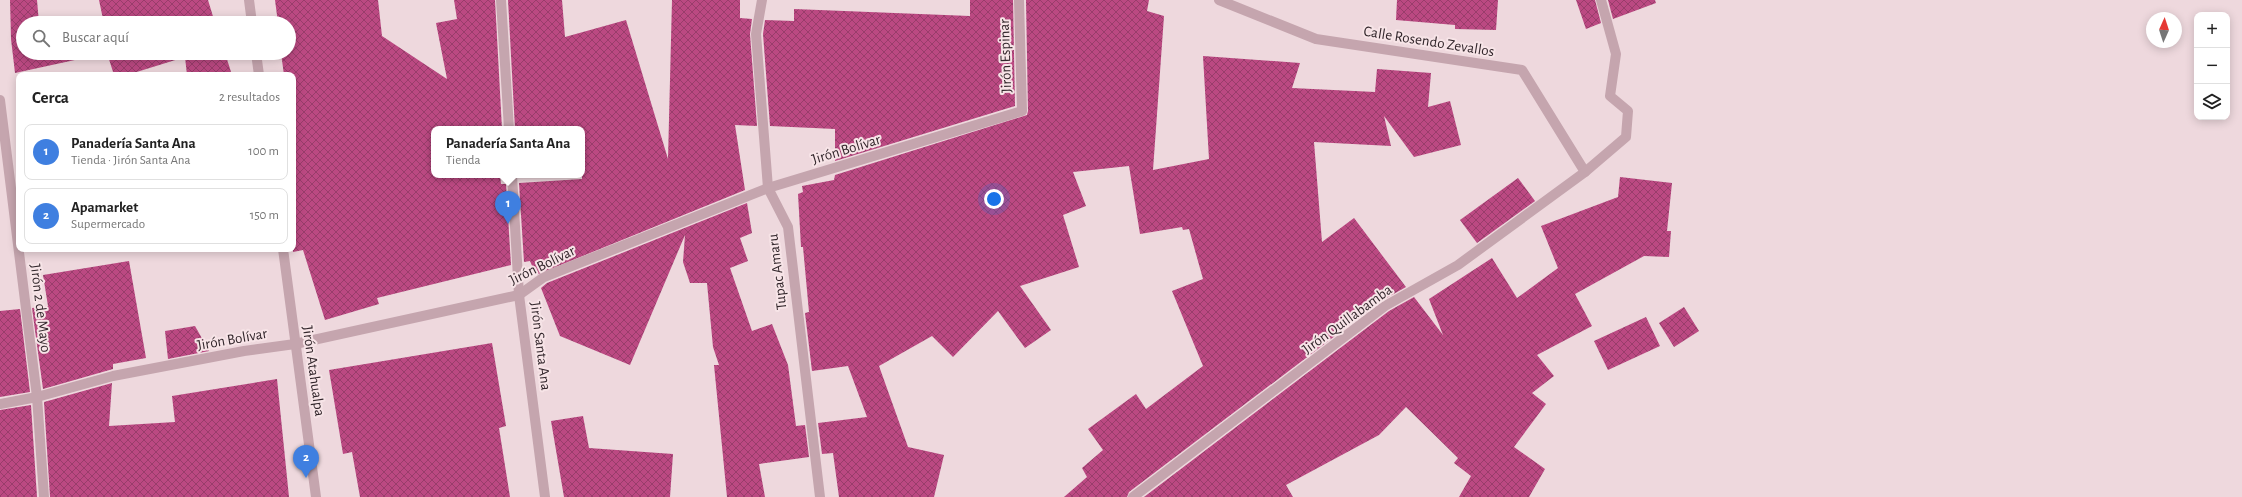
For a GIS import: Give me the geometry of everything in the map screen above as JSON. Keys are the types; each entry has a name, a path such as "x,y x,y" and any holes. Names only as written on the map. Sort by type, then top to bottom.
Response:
{"street":[{"path":"249,0 251,16"},
{"path":"501,0 509,126"},
{"name":"Tupac Amaru","path":"762,0 756,34 768,188 788,227 820,497"},
{"name":"Jirón Espinar","path":"1019,0 1022,111"},
{"name":"Calle Rosendo Zevallos","path":"1219,0 1316,39 1522,70 1585,172"},
{"name":"Jirón Quillabamba","path":"1133,497 1385,306 1458,265 1585,172 1626,137 1628,111 1610,96 1616,54 1601,0"},
{"path":"257,60 259,72"},
{"name":"Jirón 2 de Mayo","path":"0,100 16,228"},
{"name":"Jirón Bolívar","path":"0,404 37,397 113,376 244,351 295,344 519,295 544,277 768,188 1022,111"},
{"name":"Jirón Santa Ana","path":"512,178 519,295 545,497"},
{"name":"Jirón 2 de Mayo","path":"19,252 37,397 44,497"},
{"name":"Jirón Atahualpa","path":"282,252 316,497"}],"building":[{"path":"10,0 37,0 38,16 16,16 16,60 75,60 15,73 11,39"},
{"path":"99,0 208,0 213,16 102,16"},
{"path":"275,0 378,0 382,36 447,79 436,23 457,19 454,0 495,0 502,126 431,126 431,178 500,178 501,184 506,184 511,265 377,298 379,304 325,320 303,250 296,251 296,72 284,72 282,60 296,60 296,16 277,16"},
{"path":"508,0 562,0 565,37 626,20 668,159 672,0 740,0 740,18 752,19 750,34 757,126 735,125 745,190 536,275 530,261 524,262 519,183 585,178 585,126 515,126"},
{"path":"970,0 1013,0 1015,106 835,161 835,129 770,126 763,34 765,20 794,21 794,9 970,16"},
{"path":"1026,0 1149,0 1147,11 1164,16 1153,170 1209,159 1203,56 1300,63 1292,88 1375,92 1377,69 1431,73 1428,107 1450,101 1461,145 1414,157 1384,116 1391,146 1314,142 1322,242 1354,218 1406,287 1381,301 1129,492 1127,497 1064,497 1087,477 1082,468 1103,450 1088,429 1136,394 1146,409 1203,366 1172,291 1203,279 1189,229 1183,230 1182,227 1140,234 1129,166 1073,172 1086,206 1063,215 1079,267 1020,286 1051,330 1025,348 998,311 953,357 932,336 879,366 908,447 944,455 934,497 839,497 833,453 822,454 818,423 867,417 848,366 812,371 805,313 809,312 803,247 801,247 798,194 803,192 802,186 834,180 835,175 1027,115"},
{"path":"1397,0 1498,0 1496,30 1455,29 1455,25 1396,20"},
{"path":"1576,0 1595,0 1601,23 1586,29"},
{"path":"1608,0 1655,0 1656,3 1613,19"},
{"path":"109,60 175,60 137,72 113,72"},
{"path":"185,60 227,60 231,72 187,72"},
{"path":"1620,177 1672,183 1667,231 1671,231 1669,257 1644,256 1575,294 1592,326 1537,355 1554,376 1532,393 1546,404 1514,447 1545,469 1529,497 1459,497 1471,476 1454,463 1458,458 1406,407 1379,435 1286,485 1293,497 1144,497 1389,311 1414,297 1443,335 1429,299 1492,258 1517,298 1558,268 1541,226 1618,197"},
{"path":"1518,178 1535,201 1477,243 1460,220"},
{"path":"747,203 752,233 740,238 748,261 730,268 752,331 772,324 788,365 796,426 805,425 809,457 759,464 765,497 727,497 714,365 719,365 713,347 707,283 690,283 683,262 685,235 630,365 560,336 541,288 547,283"},
{"path":"129,261 146,358 113,364 113,369 43,389 32,308 48,306 43,275"},
{"path":"1684,307 1699,331 1674,347 1659,323"},
{"path":"20,309 30,392 0,397 0,311"},
{"path":"1646,317 1660,346 1608,370 1594,341"},
{"path":"195,326 209,351 168,359 165,331"},
{"path":"492,343 506,426 499,428 510,497 360,497 352,452 343,454 329,370"},
{"path":"277,379 289,497 50,497 44,402 112,383 109,426 175,422 172,396"},
{"path":"31,405 37,497 0,497 0,410"},
{"path":"583,416 589,448 673,454 670,497 564,497 551,421"}],"place":[{"name":"Panadería Santa Ana","path":"508,224"},
{"name":"Apamarket","path":"306,478"}]}
